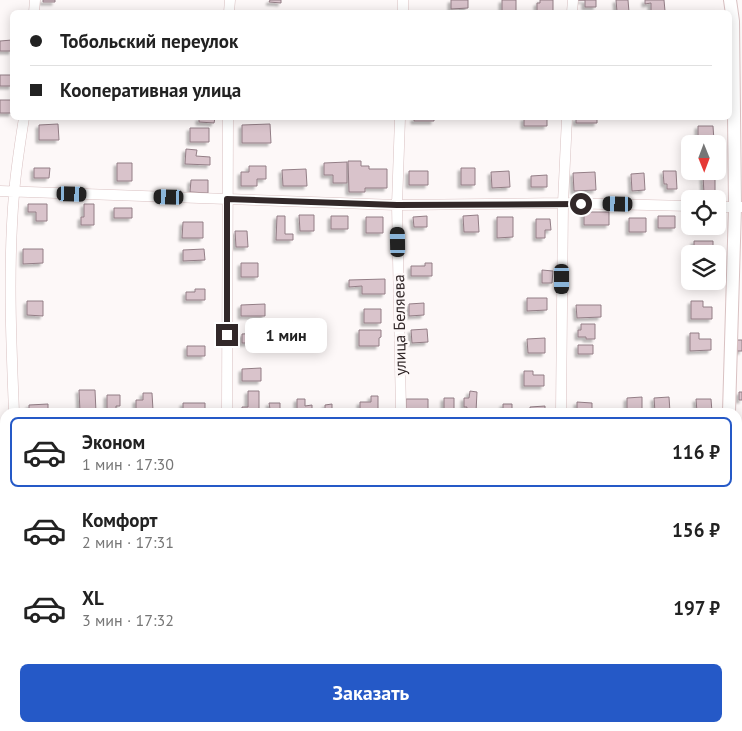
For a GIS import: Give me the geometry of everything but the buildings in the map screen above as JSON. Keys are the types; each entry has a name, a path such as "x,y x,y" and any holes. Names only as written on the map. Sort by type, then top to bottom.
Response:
{"street":[{"path":"729,408 738,207 732,14"},
{"path":"14,408 10,317 12,225 14,192 24,120"},
{"path":"227,408 228,120"},
{"name":"улица Беляева","path":"400,120 397,205 401,408"},
{"path":"561,408 563,203 567,120"},
{"path":"0,191 397,205 563,203 681,206"}],"route":[{"path":"227,335 227,199 397,205 581,204"}]}
